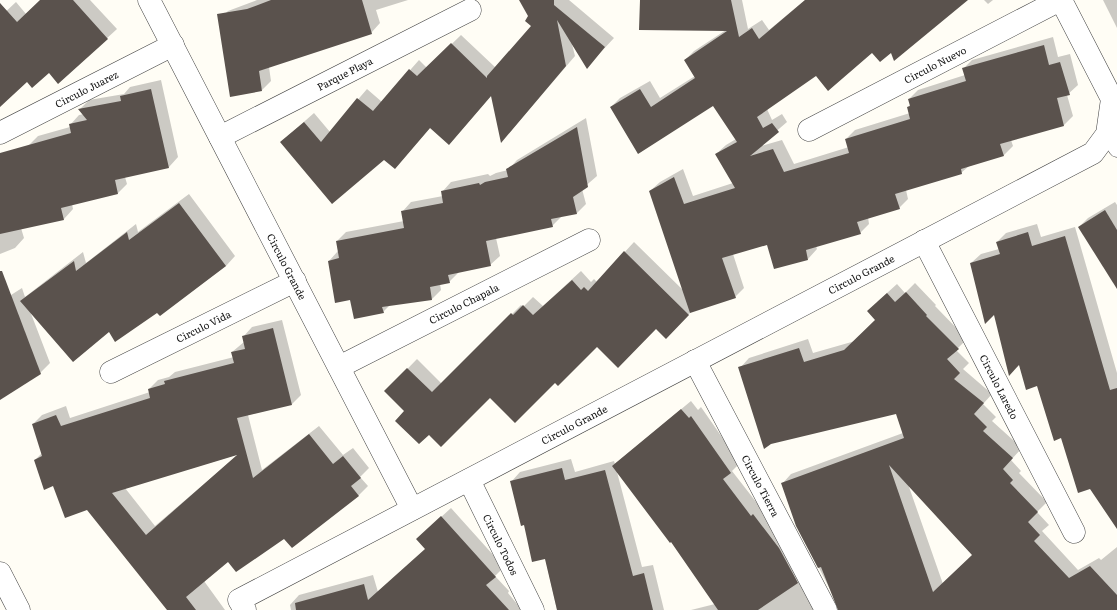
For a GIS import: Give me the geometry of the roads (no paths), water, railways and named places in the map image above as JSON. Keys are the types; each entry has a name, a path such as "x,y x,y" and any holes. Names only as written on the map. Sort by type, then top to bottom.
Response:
{"street":[{"name":"Circulo Grande","path":"150,0 412,509 1093,153 1112,141 1112,99 1061,0"},
{"name":"Circulo Nuevo","path":"810,130 1061,0"},
{"name":"Parque Playa","path":"220,137 470,10"},
{"name":"Circulo Juarez","path":"0,133 173,45"},
{"name":"Circulo Chapala","path":"339,368 589,240"},
{"name":"Circulo Laredo","path":"924,241 1074,532"},
{"name":"Circulo Vida","path":"111,372 295,281"},
{"name":"Circulo Tierra","path":"695,361 826,610"},
{"name":"Circulo Todos","path":"469,480 533,610"},
{"path":"242,605 412,509"},
{"path":"2,580 19,610"}]}
